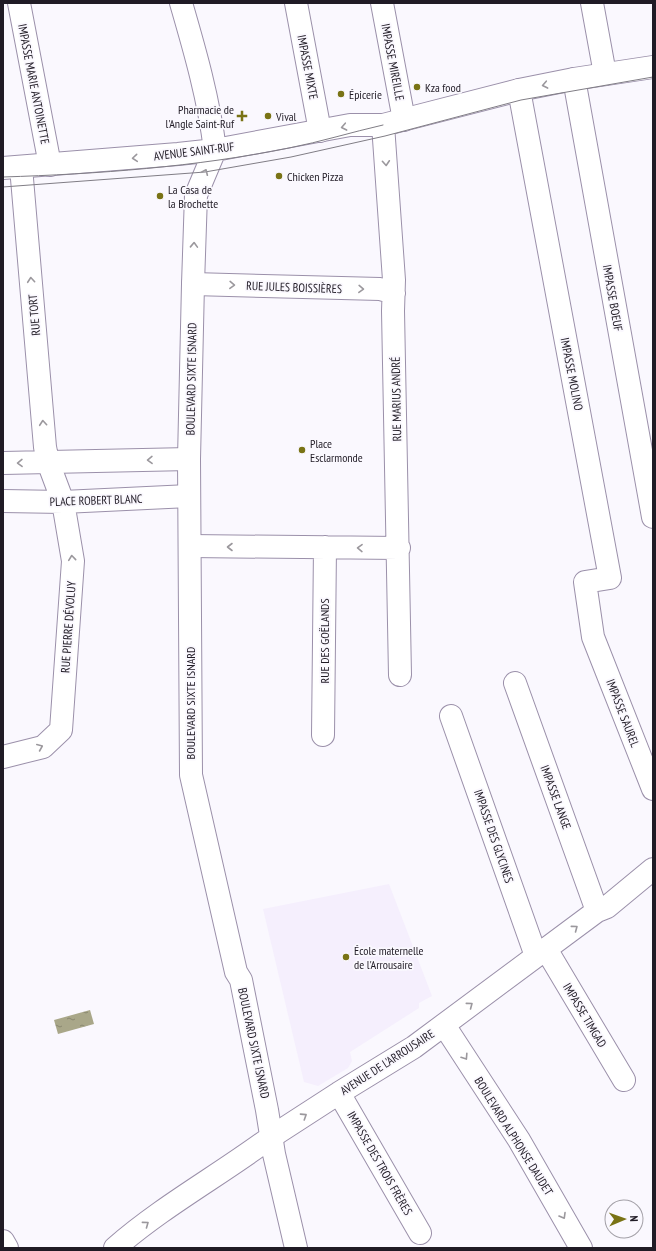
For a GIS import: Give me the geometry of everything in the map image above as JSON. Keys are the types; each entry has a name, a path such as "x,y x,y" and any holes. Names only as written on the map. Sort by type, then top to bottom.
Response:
{"street":[{"name":"IMPASSE MARIE ANTOINETTE","path":"19,3 50,165"},
{"path":"181,3 212,122 215,150"},
{"name":"IMPASSE MIXTE","path":"296,3 320,131"},
{"name":"IMPASSE MIREILLE","path":"382,3 404,120"},
{"path":"592,3 605,74"},
{"name":"AVENUE SAINT-RUF","path":"12,168 215,150 350,125 383,124 404,120 519,90 574,79 653,67"},
{"name":"IMPASSE BOEUF","path":"574,79 653,517"},
{"name":"IMPASSE MOLINO","path":"519,90 610,578 585,582 593,637"},
{"name":"RUE MARIUS ANDRÉ","path":"383,124 394,293 400,675"},
{"name":"BOULEVARD SIXTE ISNARD","path":"215,150 196,195 189,459 191,775 236,972 241,980 287,1215 296,1248"},
{"name":"RUE TORT","path":"12,168 48,462"},
{"name":"RUE JULES BOISSIÈRES","path":"193,284 380,289 394,293"},
{"path":"3,463 189,459"},
{"name":"RUE PIERRE DÉVOLUY","path":"3,757 44,748 61,730 72,562 63,502 48,462"},
{"name":"PLACE ROBERT BLANC","path":"3,501 63,502 189,496"},
{"path":"190,546 399,548"},
{"name":"RUE DES GOËLANDS","path":"323,735 325,547"},
{"name":"IMPASSE SAUREL","path":"593,637 653,789"},
{"name":"IMPASSE LANGE","path":"515,683 598,911"},
{"name":"IMPASSE DES GLYCINES","path":"452,716 541,953"},
{"name":"AVENUE DE L'ARROUSAIRE","path":"115,1248 172,1205 339,1093 414,1047 598,911 607,907 650,879"},
{"name":"IMPASSE TIMGAD","path":"541,953 624,1080"},
{"name":"BOULEVARD ALPHONSE DAUDET","path":"444,1025 520,1140 581,1248"},
{"name":"IMPASSE DES TROIS FRÈRES","path":"339,1093 420,1233"},
{"path":"3,1241 6,1248"}],"shaded area":[{"name":"École maternelle de l'Arrousaire","path":"389,884 432,996 419,1003 419,1008 350,1052 352,1061 348,1068 318,1086 304,1082 263,909"}],"water":[{"path":"90,1010 94,1024 58,1034 54,1020"}],"tram line":[{"path":"3,187 205,172 291,157 385,136 521,100 653,77"},
{"path":"3,177 110,172 182,165 254,155 301,146 383,125"}],"place":[{"name":"Kza food","path":"417,87"},
{"name":"Épicerie","path":"341,94"},
{"name":"Pharmacie de l'Angle Saint-Ruf","path":"242,116"},
{"name":"Vival","path":"268,116"},
{"name":"Chicken Pizza","path":"279,176"},
{"name":"La Casa de la Brochette","path":"160,196"},
{"name":"Place Esclarmonde","path":"302,450"},
{"name":"École maternelle de l'Arrousaire","path":"346,957"}]}
